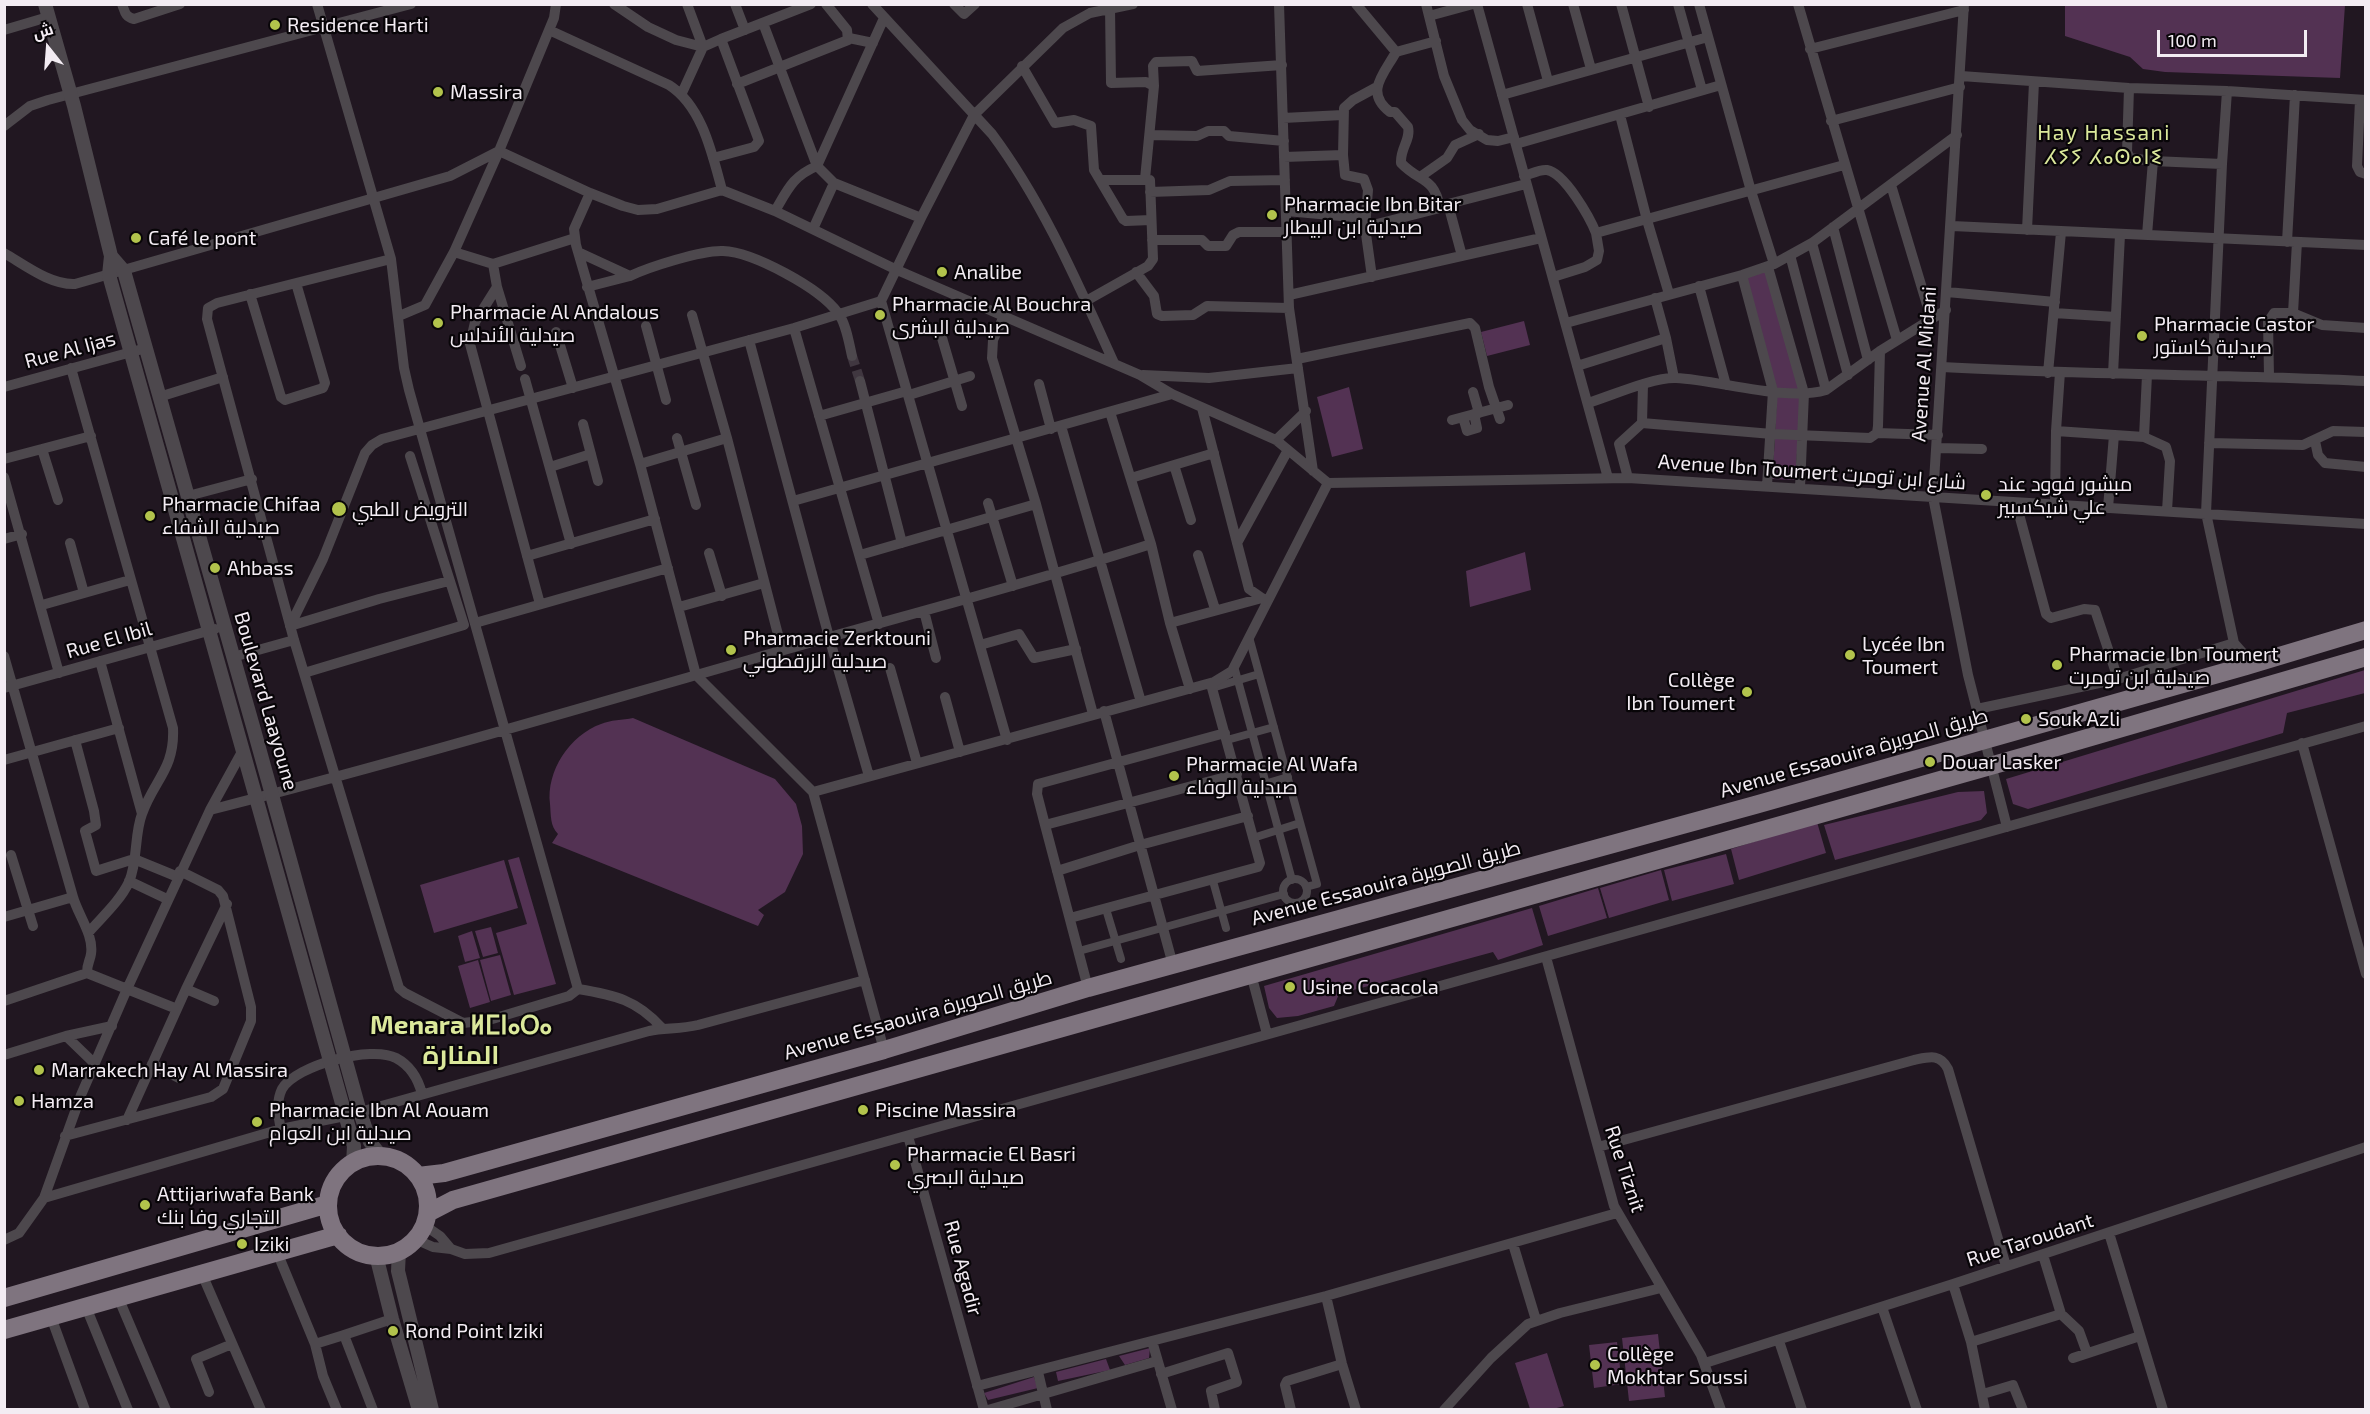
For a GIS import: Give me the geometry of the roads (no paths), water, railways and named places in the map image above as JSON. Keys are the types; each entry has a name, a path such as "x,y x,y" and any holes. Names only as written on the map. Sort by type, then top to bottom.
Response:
{"main road":[{"name":"Avenue Essaouira طريق الصويرة","path":"418,1176 444,1173 884,1050 1088,988 1755,805 2366,630"},
{"path":"422,1226 427,1193 418,1176 404,1163 381,1156 369,1157 353,1162 336,1178 328,1204 331,1222 338,1235 355,1250 376,1255 399,1251 422,1226 453,1200 1990,766 2366,657"},
{"path":"4,1298 328,1204"},
{"path":"4,1330 338,1235"}],"street":[{"path":"122,4 126,14 134,19 180,4"},
{"path":"317,4 391,259 404,368 578,988"},
{"path":"4,126 30,106 411,4"},
{"path":"399,316 425,305 454,252 554,18 556,4"},
{"path":"614,4 657,32 703,47 811,4"},
{"path":"735,4 745,30"},
{"path":"826,4 847,30 849,38"},
{"path":"872,4 992,134 1028,187 1086,301 1114,363"},
{"path":"954,4 964,14 975,4"},
{"path":"1007,740 881,301 974,115 1022,66 1077,18 1103,7 1133,4"},
{"path":"1279,4 1289,308 1306,411 1313,471"},
{"path":"1356,4 1396,52"},
{"path":"1426,4 1444,76 1462,120 1470,130 1492,141 1515,141 1620,115 1721,85"},
{"path":"1429,16 1475,4 1608,478"},
{"path":"1527,4 1548,81"},
{"path":"1573,4 1591,69"},
{"path":"1621,4 1649,107"},
{"path":"1699,4 1804,393 1800,488"},
{"path":"1798,4 1897,340"},
{"path":"682,93 703,47 687,5"},
{"path":"1680,5 1702,90"},
{"path":"1103,7 1111,83 1146,82 1154,86"},
{"path":"1810,49 1964,7"},
{"name":"Avenue Al Midani","path":"1964,7 1952,226 1933,497 1983,739 2007,827"},
{"path":"4,30 46,11"},
{"name":"Boulevard Laayoune","path":"46,11 71,94 111,256 110,275 130,352 354,1146 353,1162"},
{"path":"775,211 798,175 818,166 884,18"},
{"path":"763,23 818,166 834,183 921,218"},
{"path":"549,30 682,93 696,114 722,189"},
{"path":"1502,95 1708,37"},
{"path":"737,84 849,38 873,43"},
{"path":"713,158 754,147 759,141 722,39"},
{"path":"1436,41 1396,52 1377,87 1377,97 1382,106 1390,112 1395,112 1409,131 1402,147 1401,163 1411,174 1427,181 1437,193 1462,256"},
{"path":"1145,179 1154,86 1153,66 1156,62 1192,61 1196,71 1282,65"},
{"path":"1022,66 1055,123 1074,120 1091,126 1094,167 1124,220 1151,220"},
{"path":"1831,121 1960,81 2227,91 2363,100 2357,166 2360,172 2366,174"},
{"path":"2027,230 2034,82"},
{"path":"1372,277 1365,223 1368,190 1366,181 1362,178 1345,175 1343,115 1347,104 1377,87"},
{"path":"2129,88 2127,152 2133,160 2222,164"},
{"path":"2227,91 2211,374 2206,513 2234,643 2242,652 2246,666"},
{"path":"2293,313 2295,95"},
{"path":"1283,118 1343,115"},
{"path":"1620,115 1669,294"},
{"path":"1150,135 1188,136 1208,131 1224,131 1229,136 1284,141"},
{"path":"1420,177 1447,158 1455,145 1479,134"},
{"path":"1566,323 1771,265 1812,243 1957,135"},
{"path":"4,253 54,281 64,285 75,284 124,272 450,177 499,151"},
{"path":"499,151 590,193 623,206 643,210 657,209 722,189 775,211 897,270 1114,363 1172,394 1276,440 1328,483 1264,600 1232,671 1213,685"},
{"path":"1284,157 1343,155"},
{"path":"2147,234 2153,161"},
{"path":"1596,233 1844,165"},
{"path":"1286,211 1365,223 1444,206 1525,180 1545,170 1554,174 1576,198 1596,233 1599,251 1597,260 1585,267 1553,277"},
{"path":"1086,301 1152,263 1150,180 1100,180"},
{"path":"1150,192 1209,190 1224,182 1285,180"},
{"path":"813,229 834,183"},
{"path":"1891,185 1931,318"},
{"path":"590,193 577,219 575,238 578,252 640,464 696,675 813,792 884,1050"},
{"path":"1952,226 2366,245"},
{"path":"1833,227 1868,360"},
{"path":"1152,240 1202,240 1208,246 1226,246 1233,235 1239,232 1287,232"},
{"path":"2048,373 2061,232"},
{"path":"2113,374 2120,235"},
{"path":"1289,295 1541,237"},
{"path":"454,252 493,264 575,238"},
{"path":"1812,243 1848,375"},
{"path":"587,287 711,251 732,252 806,285 826,299 840,314 852,356"},
{"path":"578,252 630,276"},
{"path":"1790,255 1826,390"},
{"name":"Boulevard Laayoune","path":"111,256 124,272 360,1112 370,1142 381,1156"},
{"path":"391,259 217,303 208,308 207,319 290,626 395,980 405,993 449,1018 463,1023 476,1023 569,996 578,988"},
{"path":"493,264 497,286 522,366"},
{"path":"1136,272 1154,296 1157,314 1162,316 1193,315 1207,306 1289,308"},
{"path":"1742,275 1773,391 1767,486"},
{"path":"250,294 281,397 285,400 323,388 325,383 296,283"},
{"path":"497,286 476,322 470,344 540,604"},
{"path":"1699,286 1726,385"},
{"path":"1947,292 2116,317"},
{"path":"1655,298 1674,378"},
{"path":"290,626 322,559 365,453 382,439 794,328 881,301"},
{"path":"1588,403 1643,385 1674,378 1773,391 1804,393 1826,390 1880,351 1946,310"},
{"path":"2269,376 2269,319 2278,312 2293,313 2322,325 2366,328"},
{"path":"692,315 727,438 782,650"},
{"path":"1004,316 993,340 992,353 1076,649 1118,761 1173,965"},
{"path":"1140,375 1209,378 1298,364 1470,323 1475,328 1500,419"},
{"path":"646,326 666,400"},
{"path":"794,328 879,624"},
{"path":"556,332 573,388"},
{"path":"942,338 962,406"},
{"path":"1577,366 1666,338"},
{"path":"748,340 869,776"},
{"name":"Rue Al Ijas","path":"4,387 146,348"},
{"path":"1877,432 1880,351"},
{"path":"1942,367 2048,373 2211,374 2366,381"},
{"path":"71,368 173,728 174,744 171,759 142,814 129,881 121,895 88,933"},
{"path":"2055,504 2060,372"},
{"path":"2144,437 2147,375"},
{"path":"819,416 970,376"},
{"path":"159,397 223,377"},
{"path":"525,379 571,544"},
{"path":"860,381 902,543"},
{"path":"1039,384 1101,560 1141,702"},
{"path":"1628,478 1619,444 1642,423 1643,385"},
{"path":"1473,392 1467,416 1508,405"},
{"path":"793,501 1172,394"},
{"path":"1202,408 1249,589 1264,600"},
{"path":"1276,440 1306,411"},
{"path":"1110,412 1151,544 1170,622 1190,689"},
{"path":"1642,423 1803,436 1870,438 1877,432 1938,435"},
{"path":"583,424 598,481"},
{"path":"2056,431 2144,437 2166,447 2170,455 2167,511"},
{"path":"2210,443 2302,445 2333,431 2366,432"},
{"path":"2108,508 2114,435"},
{"path":"4,459 91,436"},
{"path":"678,438 696,505"},
{"path":"640,464 727,438"},
{"path":"2315,441 2318,455 2325,463 2366,467"},
{"path":"1937,448 1982,449"},
{"path":"42,449 58,500"},
{"path":"1237,543 1288,450"},
{"path":"1131,478 1214,453"},
{"path":"550,467 591,454"},
{"path":"304,673 464,625 410,456"},
{"path":"1174,465 1191,520"},
{"path":"4,477 60,673"},
{"name":"Avenue Ibn Toumert شارع ابن تومرت","path":"1328,483 1628,478 2366,524"},
{"path":"188,496 252,479"},
{"path":"988,503 1013,586"},
{"path":"2016,503 2046,614 2051,618 2089,608 2095,610 2118,679"},
{"path":"860,555 1036,504"},
{"path":"527,556 655,519"},
{"path":"4,539 22,534"},
{"path":"70,543 84,593"},
{"path":"210,810 336,778 782,650 966,600 1151,544"},
{"path":"709,553 722,596"},
{"path":"1198,555 1215,609"},
{"path":"475,623 668,568"},
{"path":"42,605 130,580"},
{"path":"290,626 449,581"},
{"path":"678,607 764,583"},
{"path":"1170,622 1215,609 1264,600"},
{"path":"924,611 936,658"},
{"name":"Rue El Ibil","path":"9,687 224,626"},
{"path":"980,645 1019,634 1034,658 1076,649"},
{"path":"1249,637 1317,884 1306,887"},
{"path":"232,657 294,640"},
{"path":"1977,709 2118,679 2234,643"},
{"path":"4,656 9,687 32,753 73,897 88,933 91,955 87,962 87,973"},
{"path":"100,662 142,814"},
{"path":"1234,666 1292,880"},
{"path":"890,668 917,763"},
{"path":"813,792 1099,713 1258,674"},
{"path":"1070,918 1155,897 1258,867 1260,863 1213,685"},
{"path":"945,697 960,752"},
{"path":"422,1226 433,1247 452,1249 465,1254 489,1253 2366,726"},
{"path":"1088,988 1036,787 1040,782 1118,761 1274,727"},
{"path":"4,760 118,728"},
{"path":"65,1136 100,1129 212,1098 223,1089 251,1021 252,1013 227,904 218,890 134,859 96,871 86,831 96,825 94,811 75,740"},
{"path":"2302,743 2366,974"},
{"path":"4,1240 19,1233 44,1198 65,1136 127,989 210,810 243,750"},
{"path":"1045,825 1237,774"},
{"path":"1241,791 1288,777"},
{"path":"1057,871 1140,845 1248,816"},
{"path":"1253,838 1300,823"},
{"path":"11,855 33,926"},
{"path":"1292,880 1301,881 1306,887 1306,897 1299,903 1289,902 1284,894 1287,883 1292,880"},
{"path":"129,881 167,899"},
{"path":"1213,881 1226,928"},
{"path":"1079,951 1284,894"},
{"path":"4,917 73,897"},
{"path":"127,1120 227,904"},
{"path":"1106,909 1121,959"},
{"name":"Rue Tiznit","path":"1546,957 1617,1213 1705,1364 1721,1410"},
{"path":"4,1001 87,973 177,1009"},
{"path":"1251,974 1267,1034"},
{"path":"360,1112 662,1028 679,1029 698,1025 865,980"},
{"path":"578,988 640,1006 662,1028"},
{"path":"186,989 214,1001"},
{"path":"4,1055 66,1036 112,1026"},
{"path":"66,1036 95,1064"},
{"path":"281,1129 278,1108 283,1088 303,1070 346,1058 367,1053 380,1053 395,1057 407,1065 417,1078 422,1094"},
{"path":"1598,1147 1914,1060 1936,1057 1941,1059 1947,1070 2006,1266"},
{"path":"152,1064 179,1078"},
{"path":"44,1198 281,1129 345,1116"},
{"name":"Rue Agadir","path":"908,1136 977,1386 986,1410"},
{"name":"Rue Taroudant","path":"1705,1364 2043,1255 2366,1147"},
{"path":"977,1386 1326,1296 1617,1213"},
{"path":"422,1226 440,1236 452,1249"},
{"path":"2109,1233 2163,1410"},
{"path":"1513,1244 1536,1320"},
{"path":"399,1251 400,1283 432,1410"},
{"path":"277,1252 315,1344 323,1376 337,1410"},
{"path":"376,1255 419,1410"},
{"path":"2043,1255 2061,1314 2079,1331 2088,1353"},
{"path":"202,1274 261,1410"},
{"path":"1953,1284 1971,1342 1985,1410"},
{"path":"1444,1410 1520,1329 1536,1320 1661,1288"},
{"path":"1326,1296 1342,1364 1356,1410"},
{"path":"118,1298 166,1410"},
{"path":"86,1307 128,1410"},
{"path":"1882,1307 1917,1410"},
{"path":"1971,1342 2061,1314"},
{"path":"51,1317 85,1410"},
{"path":"315,1344 392,1319"},
{"path":"344,1335 373,1410"},
{"path":"2073,1358 2140,1336"},
{"path":"1152,1341 1172,1410"},
{"path":"1779,1341 1802,1410"},
{"path":"209,1392 196,1359 232,1344"},
{"path":"1161,1374 1228,1353 1237,1382 1211,1391 1215,1410"},
{"path":"986,1410 1157,1361"},
{"path":"1291,1410 1285,1385 1287,1381 1342,1364"},
{"path":"1038,1372 1047,1410"},
{"path":"1983,1394 2013,1384 2023,1410"}],"tunnel":[{"path":"852,356 860,381"}],"place":[{"name":"Residence Harti","path":"275,25"},
{"name":"Massira","path":"438,92"},
{"name":"Pharmacie Ibn Bitar صيدلية ابن البيطار","path":"1272,215"},
{"name":"Café le pont","path":"136,238"},
{"name":"Analibe","path":"942,272"},
{"name":"Pharmacie Al Bouchra صيدلية البشرى","path":"880,315"},
{"name":"Pharmacie Al Andalous صيدلية الأندلس","path":"438,323"},
{"name":"Pharmacie Castor صيدلية كاستور","path":"2142,336"},
{"name":"مبشور فوود عند علي شيكسبير","path":"1986,495"},
{"name":"الترويض الطبي","path":"339,509"},
{"name":"Pharmacie Chifaa صيدلية الشفاء","path":"150,516"},
{"name":"Ahbass","path":"215,568"},
{"name":"Pharmacie Zerktouni صيدلية الزرقطوني","path":"731,650"},
{"name":"Lycée Ibn Toumert","path":"1850,655"},
{"name":"Pharmacie Ibn Toumert صيدلية ابن تومرت","path":"2057,665"},
{"name":"Collège Ibn Toumert","path":"1747,692"},
{"name":"Souk Azli","path":"2026,719"},
{"name":"Douar Lasker","path":"1930,762"},
{"name":"Pharmacie Al Wafa صيدلية الوفاء","path":"1174,776"},
{"name":"Usine Cocacola","path":"1290,987"},
{"name":"Marrakech Hay Al Massira","path":"39,1070"},
{"name":"Hamza","path":"19,1101"},
{"name":"Piscine Massira","path":"863,1110"},
{"name":"Pharmacie Ibn Al Aouam صيدلية ابن العوام","path":"257,1122"},
{"name":"Pharmacie El Basri صيدلية البصري","path":"895,1165"},
{"name":"Attijariwafa Bank التجاري وفا بنك","path":"145,1205"},
{"name":"Iziki","path":"242,1244"},
{"name":"Rond Point Iziki","path":"393,1331"},
{"name":"Collège Mokhtar Soussi","path":"1595,1365"}],"district":[{"name":"Hay Hassani ⵃⵢⵢ ⵃⴰⵙⴰⵏⵉ","path":"2104,145"},
{"name":"Menara ⵍⵎⵏⴰⵔⴰ المنارة","path":"461,1040"}]}
